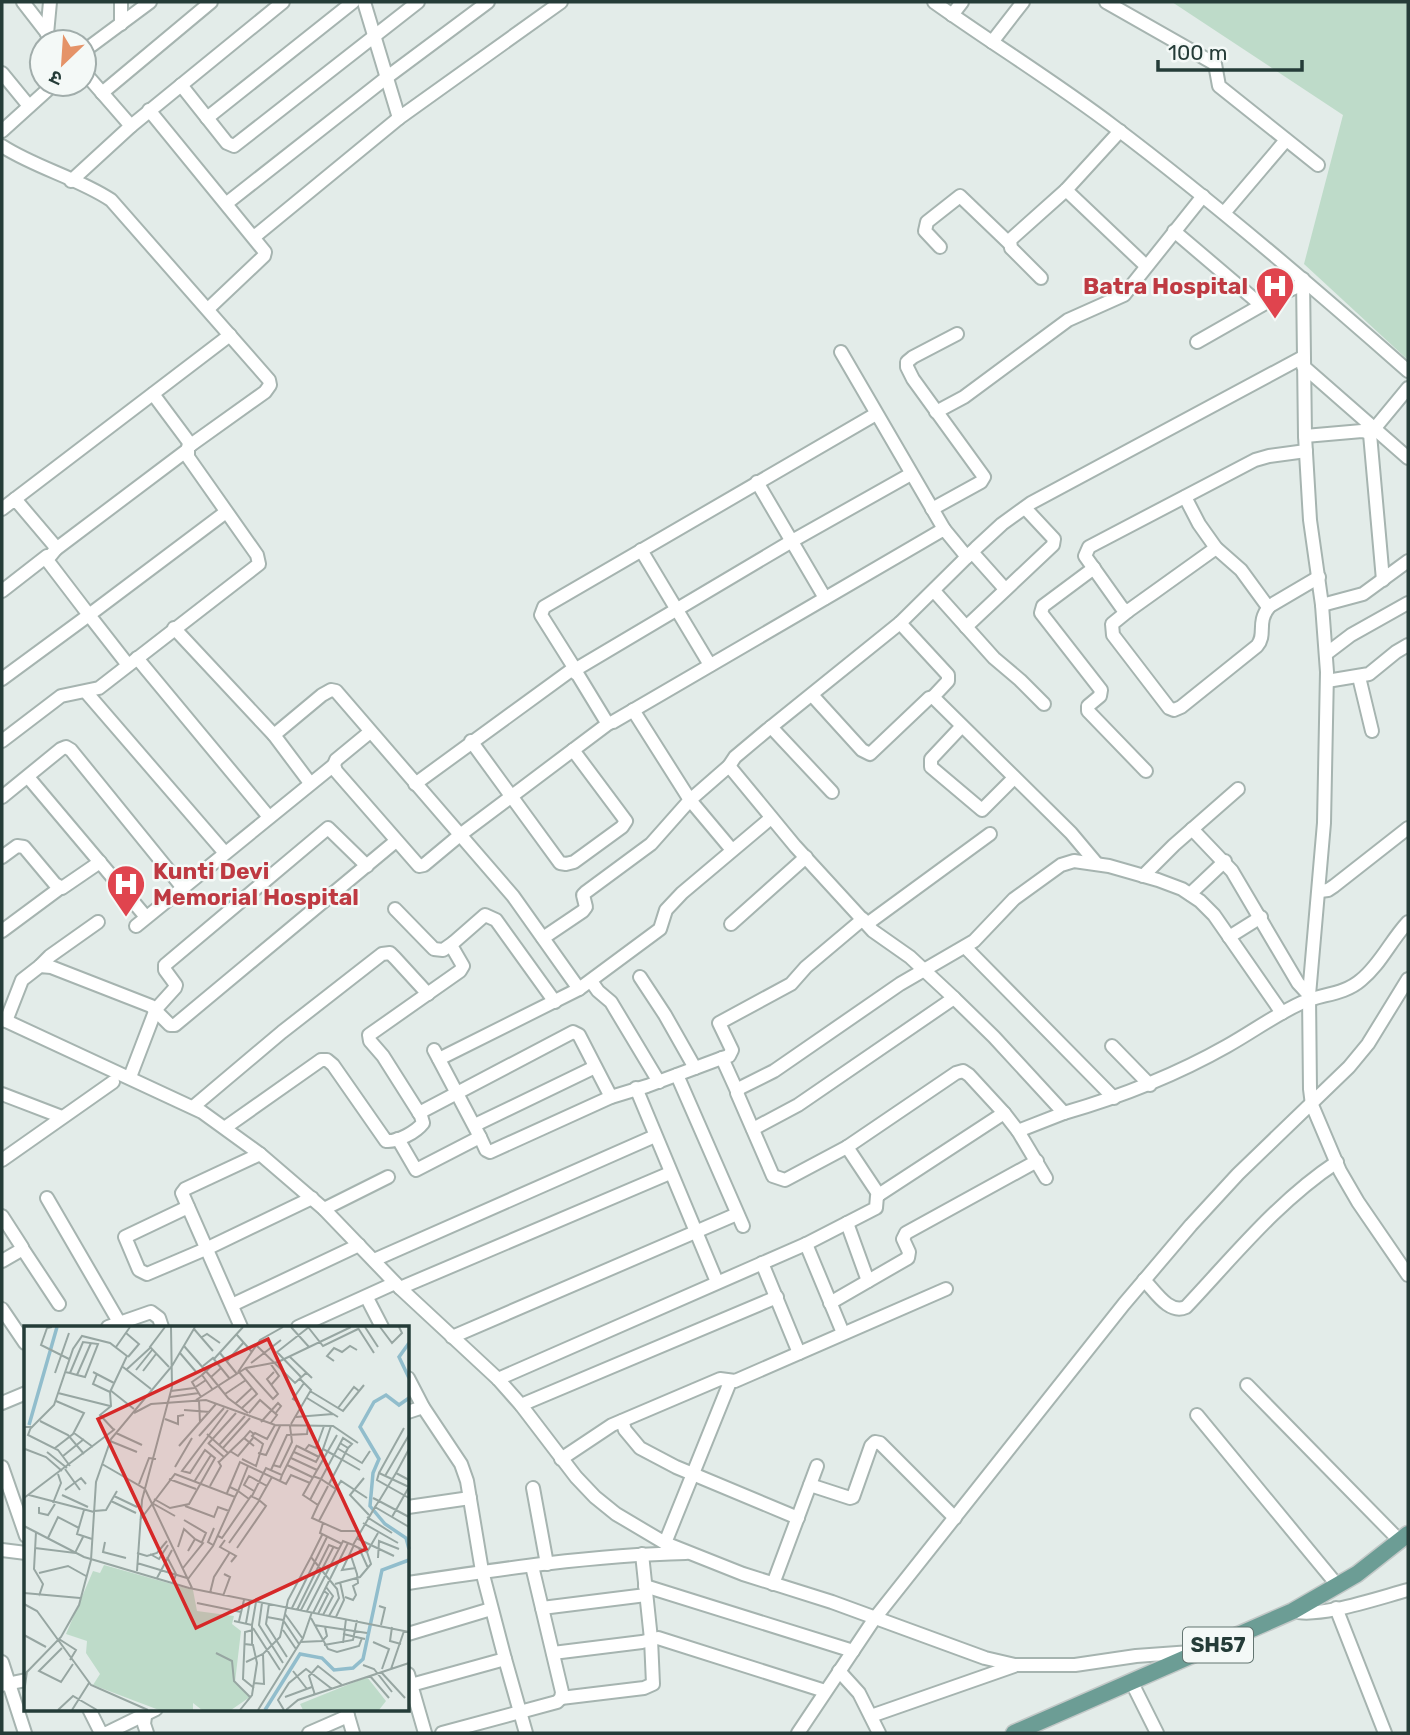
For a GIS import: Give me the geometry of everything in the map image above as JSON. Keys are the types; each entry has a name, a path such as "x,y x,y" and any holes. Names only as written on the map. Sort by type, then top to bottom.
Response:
{"main road":[{"name":"SH57","path":"1014,1733 1298,1613 1405,1540"},
{"name":"SH57","path":"1031,1733 1223,1652 1361,1580 1405,1540"}],"street":[{"path":"23,2 42,28"},
{"path":"50,2 50,28"},
{"path":"121,2 121,24"},
{"path":"98,41 150,2"},
{"path":"102,93 211,2"},
{"path":"71,181 149,110 283,2"},
{"path":"207,118 353,2"},
{"path":"364,2 399,118"},
{"path":"181,85 227,142 234,146 418,2"},
{"path":"227,204 386,78 488,2"},
{"path":"254,237 399,118 561,2"},
{"path":"934,2 1120,131 1224,213 1408,371"},
{"path":"952,15 961,2"},
{"path":"992,42 1023,2"},
{"path":"1107,2 1214,64 1219,86 1318,165"},
{"path":"2,73 29,106"},
{"path":"98,88 131,126"},
{"path":"2,131 38,98"},
{"path":"149,110 263,248 264,256 208,309"},
{"path":"1009,243 1066,190 1120,131"},
{"path":"1224,213 1286,140"},
{"path":"2,146 71,181 96,190 111,200 208,309 269,380 270,385 2,591"},
{"path":"1066,190 1145,265"},
{"path":"940,247 925,231 925,227 927,222 960,196 1041,278"},
{"path":"936,412 964,397 1068,320 1118,298 1203,196"},
{"path":"1174,230 1261,305"},
{"path":"1197,342 1303,282"},
{"path":"1303,282 1304,436 1310,520 1319,577 1326,654 1324,823 1309,997 1312,1105 1358,1202 1408,1275"},
{"path":"932,509 981,482 984,477 912,379 907,367 907,362 957,334"},
{"path":"2,509 230,335"},
{"path":"841,352 944,529 1005,589"},
{"path":"1303,362 1372,430 1408,458"},
{"path":"543,938 583,911 586,907 583,895 586,892 650,844 690,800 729,766 735,757 900,623 1002,524 1025,508 1303,362"},
{"path":"1304,436 1372,430 1408,388"},
{"path":"2,741 61,696 99,688 259,564 257,555 188,457 189,448 153,394"},
{"path":"609,723 541,615 542,610 876,414"},
{"path":"1372,430 1383,580"},
{"path":"1128,611 1122,608 1085,556 1089,547 1255,460 1306,451"},
{"path":"415,784 471,741 574,670 911,474"},
{"path":"757,482 825,598"},
{"path":"1185,497 1216,548 1241,570 1263,603 1269,607"},
{"path":"15,499 51,552 48,563 89,615 269,817"},
{"path":"966,627 1054,542 1025,508"},
{"path":"2,679 226,512"},
{"path":"334,765 336,771 396,841 419,866 424,865 609,723 944,529"},
{"path":"1216,548 1112,624 1113,635 1169,708 1174,710 1261,643 1262,616 1269,607 1319,577"},
{"path":"641,550 710,665"},
{"path":"1322,605 1363,594 1408,561"},
{"path":"1094,568 1043,606 1041,613 1101,690 1100,696 1088,706 1088,711 1146,771"},
{"path":"934,591 994,658 1044,704"},
{"path":"1326,654 1351,635 1408,603"},
{"path":"812,695 862,750 870,754 948,681 948,675 900,623"},
{"path":"174,628 274,735 310,783"},
{"path":"1326,681 1359,677 1376,669 1408,645"},
{"path":"1359,677 1373,730"},
{"path":"274,735 322,695 331,690 336,691 513,896 579,989"},
{"path":"86,692 225,853"},
{"path":"933,697 1071,833 1097,864"},
{"path":"633,710 690,800 732,850"},
{"path":"962,726 932,759 931,767 982,810 1014,778"},
{"path":"771,727 832,792"},
{"path":"28,777 100,862 141,922 334,765 370,732"},
{"path":"471,741 561,863 566,864 574,862 613,834 626,821 573,750"},
{"path":"2,797 66,747 183,888"},
{"path":"729,766 771,818 865,921 923,969 995,1037 1065,1113"},
{"path":"1143,876 1238,789"},
{"path":"771,818 682,893 666,910 660,929 591,981 555,1002 437,1055 486,1150 490,1152 611,1097 729,1056 732,1050 719,1027 721,1021 791,984 806,967 865,921 990,834"},
{"path":"130,1077 156,1009 176,985 165,970 165,965 328,828 367,866"},
{"path":"1320,891 1334,886 1408,828"},
{"path":"1192,829 1225,862 1309,997"},
{"path":"40,966 51,967 156,1009 167,1023 174,1025 396,841"},
{"path":"2,857 16,846 24,847 60,888"},
{"path":"731,923 806,857"},
{"path":"737,1091 774,1071 923,969 965,947 1014,899 1061,865 1074,861 1143,876 1190,894 1200,901 1214,915 1282,1013"},
{"path":"2,931 100,862"},
{"path":"1190,894 1225,862"},
{"path":"395,909 434,948 443,950 485,915 490,916 496,920 555,1002"},
{"path":"1229,937 1261,917"},
{"path":"98,922 22,980 4,1020 193,1107 226,1127 260,1154 324,1209 398,1285 498,1379 522,1405 576,1477 615,1514 665,1543 690,1553 985,1658 1015,1665 1076,1665 1136,1656 1205,1651"},
{"path":"1018,1131 1150,1085 1230,1045 1309,997 1336,992 1361,981 1408,922"},
{"path":"226,1127 321,1060 327,1060 383,1138 393,1141 420,1127 423,1123 419,1113 383,1056 370,1041 369,1035 463,966 452,947 453,943"},
{"path":"965,947 1114,1098"},
{"path":"193,1107 282,1032 382,954 390,953 428,994"},
{"path":"640,977 695,1068"},
{"path":"798,1733 875,1618 1144,1280 1238,1174 1349,1067 1368,1044 1408,979"},
{"path":"591,981 611,1002 659,1082"},
{"path":"753,1129 798,1105 954,998"},
{"path":"419,1113 573,1032 579,1035 611,1097"},
{"path":"1112,1046 1150,1085"},
{"path":"722,1058 773,1176 780,1179 785,1180 807,1170 847,1147 956,1073 964,1071 1018,1131 1046,1178"},
{"path":"475,1125 595,1067"},
{"path":"452,1337 696,1231 740,1220 677,1075"},
{"path":"2,1160 113,1082"},
{"path":"636,1088 717,1282"},
{"path":"2,1094 62,1117"},
{"path":"498,1379 806,1244 876,1208 875,1198 878,1195 1004,1113"},
{"path":"374,1260 655,1136"},
{"path":"398,1139 416,1170 480,1137"},
{"path":"847,1147 878,1195"},
{"path":"241,1326 182,1193 185,1189 260,1154"},
{"path":"830,1303 908,1258 909,1252 903,1239 906,1233 1037,1161"},
{"path":"1144,1280 1171,1308 1178,1310 1186,1307 1289,1198 1337,1162"},
{"path":"300,1326 670,1173"},
{"path":"324,1209 388,1177"},
{"path":"47,1198 113,1324 151,1312 159,1318 162,1326"},
{"path":"188,1207 125,1237 139,1270 147,1274 312,1198"},
{"path":"2,1216 59,1304"},
{"path":"847,1223 868,1281"},
{"path":"806,1244 843,1334"},
{"path":"232,1304 359,1245"},
{"path":"2,1261 22,1248"},
{"path":"762,1263 799,1353"},
{"path":"561,1459 622,1421 720,1379 730,1382 946,1289"},
{"path":"522,1405 777,1297"},
{"path":"367,1298 381,1326"},
{"path":"2,1309 24,1342"},
{"path":"410,1382 423,1407 461,1464 491,1609 526,1733"},
{"path":"665,1543 730,1382"},
{"path":"1247,1385 1405,1540"},
{"path":"2,1404 24,1394"},
{"path":"410,1411 423,1407"},
{"path":"1197,1415 1338,1586"},
{"path":"622,1421 625,1430 640,1448 798,1518"},
{"path":"810,1485 853,1497 871,1446 875,1442 880,1443 955,1518"},
{"path":"773,1584 817,1466"},
{"path":"2,1467 24,1530"},
{"path":"533,1488 547,1564"},
{"path":"410,1507 470,1498"},
{"path":"2,1550 24,1553"},
{"path":"410,1583 547,1564 642,1554 690,1553"},
{"path":"442,1733 557,1702 561,1698 650,1687 653,1679 651,1639 642,1554"},
{"path":"532,1566 562,1692 561,1698"},
{"path":"542,1608 646,1590 853,1651"},
{"path":"1298,1613 1336,1608 1408,1590"},
{"path":"1336,1608 1385,1733"},
{"path":"410,1633 491,1609"},
{"path":"553,1653 664,1639 825,1691"},
{"path":"410,1679 505,1659"},
{"path":"2,1662 6,1685 25,1733"},
{"path":"871,1716 1015,1665"},
{"path":"839,1671 859,1693 879,1733"},
{"path":"6,1685 24,1680"},
{"path":"410,1682 425,1733"},
{"path":"1135,1689 1157,1733"},
{"path":"90,1710 101,1733"},
{"path":"107,1733 149,1711"},
{"path":"147,1733 149,1711"},
{"path":"309,1733 347,1712 353,1733"}],"green space":[{"path":"1172,2 1408,2 1408,360 1304,264 1343,115"}],"place":[{"name":"Batra Hospital","path":"1275,320"},
{"name":"Kunti Devi Memorial Hospital","path":"126,918"}]}
